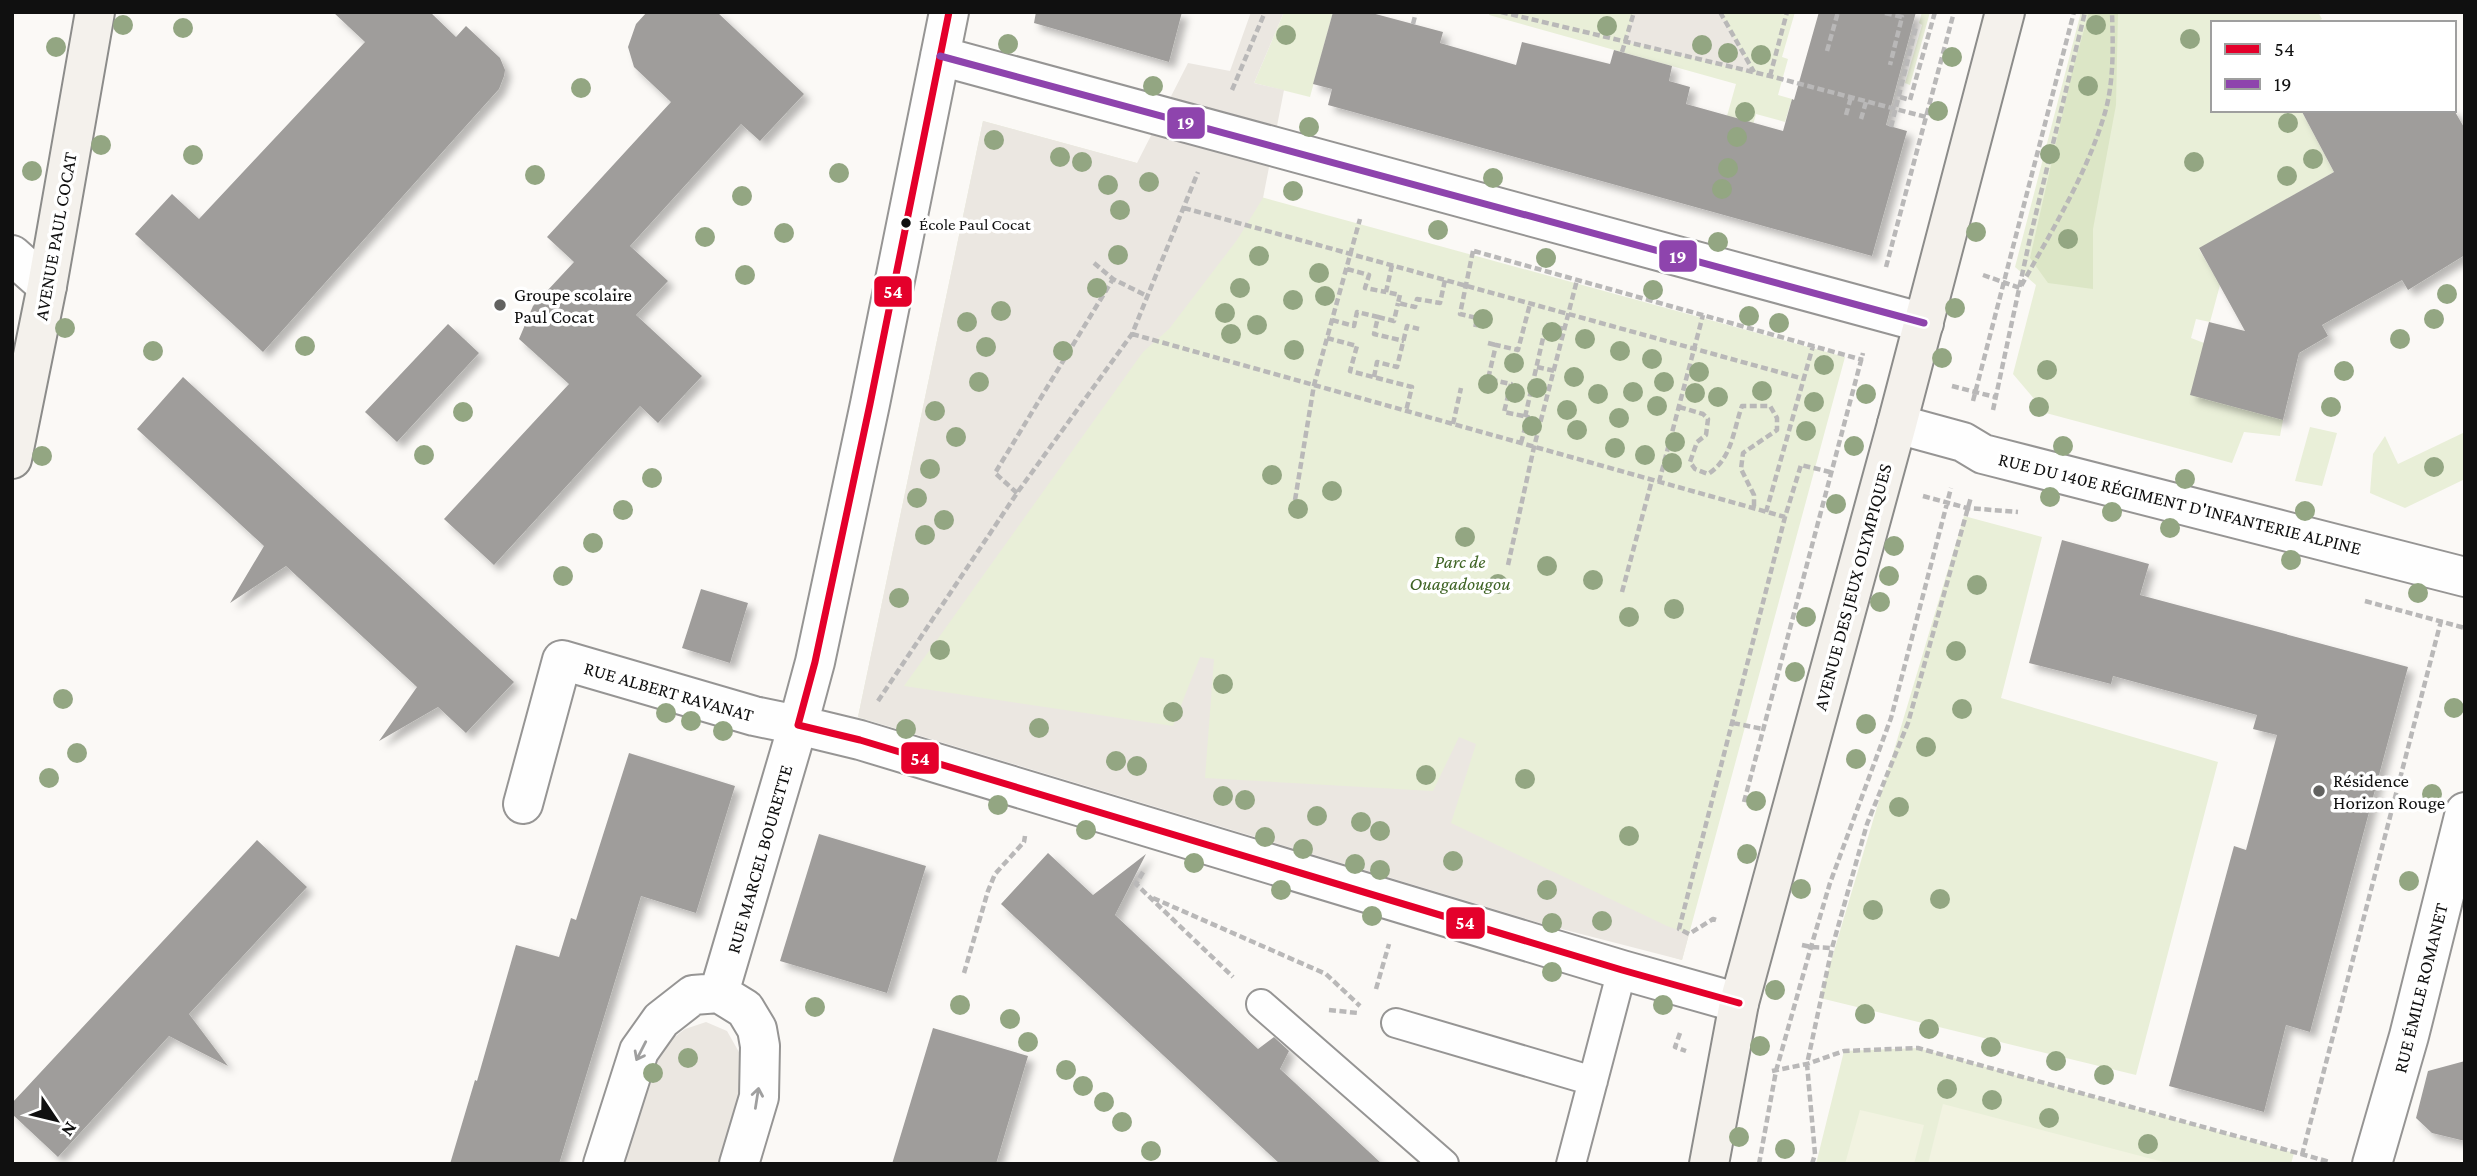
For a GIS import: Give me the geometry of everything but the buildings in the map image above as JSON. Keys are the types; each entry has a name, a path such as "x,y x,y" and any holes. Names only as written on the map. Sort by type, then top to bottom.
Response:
{"main road":[{"name":"AVENUE PAUL COCAT","path":"12,458 47,286 95,12"},
{"name":"AVENUE DES JEUX OLYMPIQUES","path":"1709,1164 1739,1003 1897,424 2005,12"}],"street":[{"name":"RUE MARCEL BOURETTE","path":"719,993 815,662 949,12"},
{"path":"940,56 1924,323"},
{"path":"12,255 47,286"},
{"name":"RUE DU 140E RÉGIMENT D'INFANTERIE ALPINE","path":"1897,424 1973,448 2458,575"},
{"name":"RUE ALBERT RAVANAT","path":"523,804 562,660 754,716 798,725"},
{"path":"798,725 860,740 1622,971 1739,1003"},
{"name":"RUE ÉMILE ROMANET","path":"2372,1164 2409,1036 2465,812"},
{"path":"603,1164 639,1051 661,1020 693,995 719,993 745,1009 757,1029 760,1046 759,1097 744,1162"}],"lane":[{"path":"1571,1164 1622,971"},
{"path":"1261,1004 1444,1164"},
{"path":"1396,1023 1593,1081"}],"path":[{"path":"860,740 880,696 1017,493 1132,334 1265,12"},
{"path":"1413,24 1416,12"},
{"path":"1501,12 1770,76 1926,117"},
{"path":"1622,52 1634,12"},
{"path":"1720,12 1754,73"},
{"path":"1770,76 1787,12"},
{"path":"1827,51 1838,12"},
{"path":"1900,97 1910,100 1935,12"},
{"path":"1743,805 1954,12"},
{"path":"1812,1164 1815,1154 1807,1064 1832,948 1867,824 1908,723 1973,448 1975,392 2074,12"},
{"path":"1759,1164 1776,1071 1830,883 1891,718 1973,448 1995,397 2085,12"},
{"path":"2020,288 2082,175 2106,107 2113,51 2112,12"},
{"path":"1885,13 1902,17 1890,65"},
{"path":"1891,127 1900,97 1904,61 1916,27 1912,26"},
{"path":"1846,115 1851,97"},
{"path":"1861,119 1866,102"},
{"path":"1184,208 1804,379"},
{"path":"1348,215 1373,222"},
{"path":"1295,500 1314,385 1360,219"},
{"path":"1461,247 1995,397"},
{"path":"1473,250 1460,314 1477,318 1475,329"},
{"path":"1094,263 1113,279 1147,296"},
{"path":"1386,292 1392,265"},
{"path":"1332,320 1354,326 1357,312 1394,321 1400,295 1365,288 1370,275 1346,269"},
{"path":"1017,493 995,473 1113,279"},
{"path":"1398,303 1415,307 1417,299 1440,303 1445,280"},
{"path":"1508,565 1534,447 1577,280"},
{"path":"1488,343 1518,350 1530,304"},
{"path":"1659,482 1703,315"},
{"path":"1378,317 1374,334 1404,341"},
{"path":"1525,417 1546,325 1565,329"},
{"path":"1374,377 1377,362 1397,367 1407,326 1419,329"},
{"path":"1132,334 1785,517"},
{"path":"1327,338 1357,346 1350,371 1412,387 1406,411"},
{"path":"1496,345 1488,379 1511,384 1504,412 1528,417 1521,443"},
{"path":"1766,512 1813,346"},
{"path":"1536,367 1555,371"},
{"path":"1454,424 1461,388"},
{"path":"1679,407 1703,414 1708,419 1706,436 1697,443 1690,461 1695,469 1708,474 1720,466 1729,451 1742,406 1770,406 1777,418 1777,430 1743,453 1741,469 1754,495 1754,509"},
{"path":"1622,592 1652,480"},
{"path":"1679,929 1785,517 1796,485"},
{"path":"2302,1155 2458,575"},
{"path":"1733,723 1763,729"},
{"path":"964,973 995,874 1024,842"},
{"path":"1147,866 1136,884 1261,1004"},
{"path":"1147,896 1326,974 1368,1014"},
{"path":"1717,906 1675,1047 1726,1063 1776,1071 1844,1051 1918,1048 2337,1164"},
{"path":"1376,990 1390,942"}],"green space":[{"path":"1284,12 1333,12 1310,97 1254,83"},
{"path":"1490,12 1795,12 1782,57 1788,59 1778,95 1792,99 1785,122 1756,114 1736,188 1727,116 1736,84 1489,15"},
{"path":"1922,12 1930,12 1910,85 1905,83 1922,25 1919,23"},
{"path":"2081,12 2318,12 2322,19 2318,21 2211,21 2211,112 2302,112 2334,172 2199,249 2220,285 2210,322 2196,319 2191,338 2204,343 2283,420 2280,436 2244,432 2232,463 2046,413 2013,374 2036,285 2015,267"},
{"path":"2089,12 2118,12 2116,105 2093,229 2093,289 2048,283 2030,258 2072,72"},
{"name":"Parc de Ouagadougou","path":"983,121 1845,357 1682,960 858,717"},
{"path":"2310,427 2337,433 2322,486 2295,481"},
{"path":"2465,432 2465,479 2405,508 2370,493 2373,454 2385,436 2398,464"},
{"path":"1964,516 2042,537 2001,698 2218,762 2136,1075 1820,998"},
{"path":"1918,1048 2294,1153 2291,1164 1816,1164 1844,1051"},
{"path":"1943,1104 2171,1164 1928,1164"},
{"path":"1860,1110 1924,1125 1914,1164 1845,1164"}],"shaded area":[{"path":"1251,12 1284,12 1254,83 1284,90 1263,198 1237,240 1169,329 1143,352 904,686 1173,726 1200,657 1214,659 1205,778 1433,791 1459,737 1476,744 1451,823 1689,934 1682,960 1550,926 858,717 983,121 1137,163 1188,63 1230,71"},
{"path":"1634,12 1720,12 1754,73 1625,42"},
{"path":"706,1022 727,1031 748,1068 726,1164 618,1164 651,1061 685,1029"}],"transit line":[{"name":"54","path":"949,12 870,404 815,662 798,725 860,740 1739,1003"},
{"name":"19","path":"940,56 1924,323"}],"place":[{"name":"École Paul Cocat","path":"906,223"},
{"name":"Groupe scolaire Paul Cocat","path":"500,305"},
{"name":"Résidence Horizon Rouge","path":"2319,791"}]}
